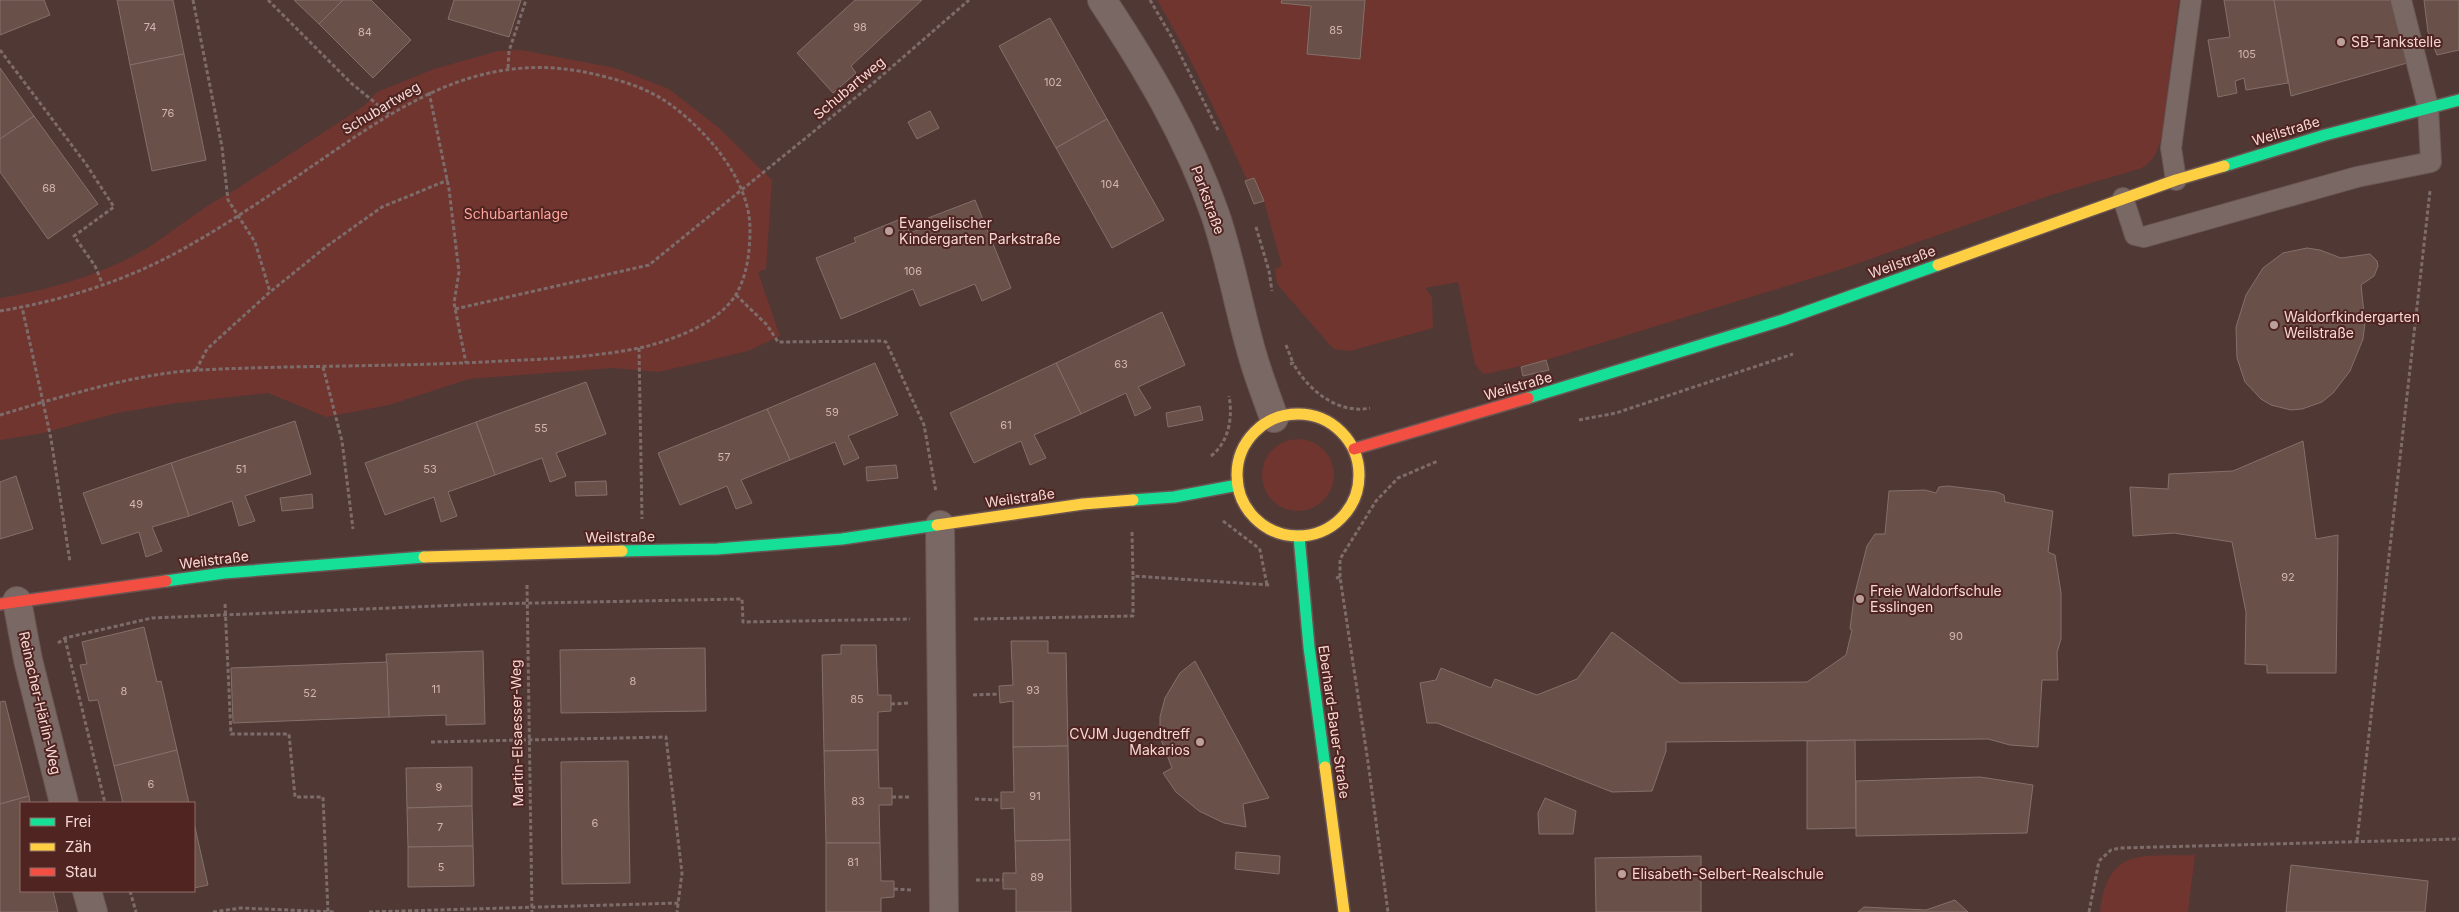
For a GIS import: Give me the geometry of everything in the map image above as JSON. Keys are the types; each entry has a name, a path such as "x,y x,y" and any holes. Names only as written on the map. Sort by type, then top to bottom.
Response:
{"street":[{"name":"Parkstraße","path":"1102,0 1131,44 1170,110 1202,181 1224,244 1253,357 1274,418"},
{"name":"Weilstraße","path":"1354,449 1560,389 1783,320 2176,180 2325,135 2459,100"},
{"path":"1298,413 1321,418 1340,431 1354,449 1358,465 1358,480 1355,494 1348,509 1327,528 1299,536 1277,534 1256,521 1247,508 1238,485 1239,462 1245,444 1263,424 1274,418 1298,413"},
{"name":"Weilstraße","path":"8,603 224,574 357,561 527,554 642,552 788,544 1131,499 1174,497 1238,485"},
{"path":"940,525 944,912"},
{"name":"Eberhard-Bauer-Straße","path":"1299,536 1302,581 1344,912"},
{"name":"Reinacher-Härlin-Weg","path":"8,603 28,660 60,791"},
{"path":"87,892 92,912"}],"lane":[{"path":"2176,180 2171,148 2191,0"},
{"path":"2123,198 2136,235 2144,237 2357,177 2430,162 2428,107 2401,0"}],"path":[{"path":"193,0 222,146 228,200 255,242 270,292"},
{"path":"268,0 351,83 389,114"},
{"path":"508,68 509,51 526,0"},
{"name":"Schubartweg","path":"741,191 871,85 970,0"},
{"path":"0,50 86,164 114,207 74,236 95,266 103,285"},
{"name":"Schubartweg","path":"0,310 22,307 103,285 186,248 389,114 429,92 466,78 508,68 546,66 586,72 626,82 660,97 695,123 709,138 720,153 741,191 749,216 750,243 744,276 736,295 719,313 703,323 666,340 640,348 551,359 466,364 196,370 114,382 0,415"},
{"path":"429,92 448,180 459,272 455,308 466,364"},
{"path":"2357,841 2360,794 2428,221 2430,162"},
{"path":"196,370 207,349 270,292 327,246 382,206 448,180"},
{"path":"455,308 645,267 741,191"},
{"path":"736,295 766,325 778,342 883,340 886,342 924,424 940,525"},
{"path":"22,307 51,439 75,593"},
{"path":"640,348 642,552"},
{"path":"323,367 342,441 357,561"},
{"path":"1388,912 1340,577 1340,559 1376,501 1398,478 1443,459"},
{"path":"28,660 65,638 152,618 226,617 484,604 742,599 743,622 1133,616 1131,499"},
{"name":"Martin-Elsaesser-Weg","path":"527,554 528,740 532,910"},
{"path":"224,574 230,734 289,734 295,797 322,797 328,912"},
{"path":"1133,576 1267,585 1340,577"},
{"path":"65,638 105,802"},
{"path":"431,742 666,737 682,873 677,912"},
{"path":"2090,912 2096,867 2104,855 2111,850 2120,848 2459,839"},
{"path":"130,892 136,912"},
{"path":"369,912 532,910 679,903"},
{"path":"213,912 241,908 334,912"}],"green space":[{"path":"1157,0 2179,0 2162,134 2156,153 2142,168 2054,194 1842,269 1546,360 1486,374 1482,373 1475,364 1458,282 1425,288 1432,297 1433,328 1350,351 1334,349 1329,344 1277,284 1275,269 1282,266 1264,201 1254,178 1247,180 1193,66"},
{"name":"Schubartanlage","path":"521,50 615,68 669,89 719,128 772,180 766,269 758,272 780,336 748,351 659,372 613,368 469,379 389,405 326,417 268,393 177,403 117,413 39,434 0,440 0,298 78,279 134,255 364,106 377,92 434,69 498,51"},
{"path":"1298,439 1318,445 1328,455 1334,475 1328,495 1318,505 1298,511 1278,505 1268,495 1262,475 1268,455 1278,445"},
{"path":"2158,855 2195,855 2188,912 2100,912 2104,891 2119,865 2130,860"}],"building":[{"path":"0,0 44,0 50,15 0,35"},
{"path":"117,0 173,0 184,54 130,65"},
{"path":"294,0 343,0 319,24"},
{"path":"343,0 371,0 411,40 373,78 319,24"},
{"path":"454,0 521,0 509,37 448,19"},
{"path":"855,0 922,0 851,66 856,73 833,93 797,53"},
{"path":"1282,0 1365,0 1360,59 1307,54 1311,6 1281,3"},
{"path":"2224,0 2274,0 2288,83 2246,90 2244,78 2235,81 2237,93 2218,97 2208,40 2230,37"},
{"name":"SB-Tankstelle","path":"2274,0 2392,0 2407,63 2291,96"},
{"path":"2424,0 2459,0 2459,50 2437,55 2428,32"},
{"path":"1050,18 1107,119 1056,148 999,46"},
{"path":"184,54 206,160 152,171 130,65"},
{"path":"0,68 34,116 0,139"},
{"path":"930,111 939,128 917,139 908,122"},
{"path":"34,116 98,204 48,239 0,172 0,139"},
{"path":"1107,119 1164,220 1112,248 1056,148"},
{"path":"1254,178 1264,201 1254,204 1245,181"},
{"name":"Evangelischer Kindergarten Parkstraße","path":"975,200 1011,288 982,301 975,284 920,306 913,289 841,319 816,258 856,242 854,238 903,218 910,233 930,225 928,218"},
{"name":"Waldorfkindergarten Weilstraße","path":"2307,248 2320,250 2341,258 2370,254 2377,261 2378,266 2374,276 2361,285 2365,323 2363,339 2350,371 2333,393 2322,402 2302,409 2291,410 2271,405 2261,399 2245,382 2237,358 2236,327 2246,295 2263,268 2283,253"},
{"path":"1162,312 1185,365 1138,387 1151,408 1135,416 1126,393 1081,414 1056,363"},
{"path":"1546,360 1549,370 1523,376 1521,367"},
{"path":"875,363 898,415 848,436 859,458 844,465 835,442 790,460 767,409"},
{"path":"1056,363 1081,414 1034,435 1046,458 1030,465 1021,441 974,463 950,413"},
{"path":"586,382 606,434 556,453 566,476 550,482 542,458 495,475 476,422"},
{"path":"1200,406 1203,420 1168,427 1166,413"},
{"path":"767,409 790,460 741,480 752,503 736,509 727,486 680,505 658,453"},
{"path":"295,421 311,474 245,496 255,521 239,526 232,501 189,516 171,463"},
{"path":"476,422 495,475 448,492 457,516 441,522 434,497 385,515 365,463"},
{"path":"2303,441 2316,539 2338,535 2336,673 2267,673 2267,665 2245,664 2246,612 2232,542 2174,533 2133,536 2130,487 2168,489 2169,474 2233,471"},
{"path":"171,463 189,516 152,527 162,551 146,557 139,532 102,544 83,493"},
{"path":"896,465 898,478 867,481 866,467"},
{"path":"16,476 33,529 0,539 0,482"},
{"path":"606,481 607,495 576,496 575,482"},
{"name":"Freie Waldorfschule Esslingen","path":"1948,486 1997,492 2004,495 2005,502 2053,511 2048,552 2055,555 2061,593 2061,639 2057,652 2058,680 2042,680 2038,747 2010,745 1988,739 1666,742 1666,751 1652,791 1612,792 1437,723 1427,723 1420,683 1436,680 1441,668 1491,688 1495,679 1537,695 1577,679 1612,632 1680,683 1807,682 1846,655 1852,630 1850,629 1854,597 1867,546 1875,534 1885,534 1889,491 1925,490 1936,493 1939,487"},
{"path":"312,494 313,508 282,511 280,498"},
{"path":"144,627 157,682 161,681 177,750 114,766 98,700 89,701 80,665 87,664 82,642"},
{"path":"1011,641 1048,641 1048,653 1066,653 1068,746 1013,747 1013,701 1000,703 999,686 1013,685"},
{"path":"841,645 876,645 878,695 891,695 891,711 878,712 878,750 824,751 822,655 841,654"},
{"path":"705,648 706,711 561,713 560,650"},
{"path":"483,651 485,724 446,725 446,715 389,717 386,654"},
{"name":"CVJM Jugendtreff Makarios","path":"1195,661 1269,798 1243,804 1246,827 1224,823 1199,811 1176,792 1163,773 1172,768 1160,737 1160,717 1165,698 1180,673"},
{"path":"387,662 389,717 233,723 231,668"},
{"path":"5,701 29,796 0,804 0,702"},
{"path":"1855,740 1856,828 1807,829 1807,741"},
{"path":"1068,746 1070,840 1015,841 1014,808 1001,809 1001,792 1014,792 1013,747"},
{"path":"177,750 189,802 123,802 114,766"},
{"path":"878,750 879,788 892,788 892,805 879,805 880,843 826,843 824,751"},
{"path":"628,761 630,883 562,884 561,762"},
{"path":"472,767 472,806 407,808 406,768"},
{"path":"1980,777 2033,785 2027,833 1856,836 1856,781"},
{"path":"29,796 30,802 20,802 20,892 53,892 58,912 0,912 0,804"},
{"path":"1545,798 1576,811 1573,834 1539,834 1538,813"},
{"path":"472,806 473,846 408,847 407,808"},
{"path":"195,827 208,885 195,888"},
{"path":"1070,840 1071,912 1016,912 1016,889 1003,889 1003,873 1016,873 1015,841"},
{"path":"826,843 880,843 881,881 894,881 894,897 881,898 881,912 826,912"},
{"path":"473,846 474,886 408,887 408,847"},
{"path":"1236,852 1280,856 1279,874 1235,869"},
{"name":"Elisabeth-Selbert-Realschule","path":"1701,856 1701,912 1596,912 1595,858"},
{"path":"2291,865 2428,881 2425,912 2286,912"},
{"path":"1955,900 1968,912 1858,912 1864,907 1926,910"}],"traffic: fast":[{"path":"2224,166 2325,135 2459,100"},
{"path":"1528,398 1783,320 1938,265"},
{"path":"1133,500 1174,497 1238,485"},
{"path":"622,551 717,549 842,539 937,525"},
{"path":"1299,536 1309,647 1325,767"},
{"path":"166,581 224,573 424,557"}],"traffic: slow":[{"path":"1938,265 2176,180 2224,166"},
{"path":"1298,414 1310,415 1321,419 1332,424 1341,432 1349,441 1354,452 1358,463 1359,475 1358,487 1354,498 1349,509 1341,518 1332,526 1321,531 1310,535 1298,536 1286,535 1275,531 1264,526 1255,518 1247,509 1242,498 1238,487 1237,475 1238,463 1242,452 1247,441 1255,432 1264,424 1275,419 1286,415 1298,414"},
{"path":"937,525 1083,504 1133,500"},
{"path":"424,557 622,551"},
{"path":"1325,767 1344,912"}],"traffic: jam":[{"path":"1354,449 1528,398"},
{"path":"0,604 166,581"}],"place":[{"name":"SB-Tankstelle","path":"2341,42"},
{"name":"Evangelischer Kindergarten Parkstraße","path":"889,231"},
{"name":"Waldorfkindergarten Weilstraße","path":"2274,325"},
{"name":"Freie Waldorfschule Esslingen","path":"1860,599"},
{"name":"CVJM Jugendtreff Makarios","path":"1200,742"},
{"name":"Elisabeth-Selbert-Realschule","path":"1622,874"}]}
